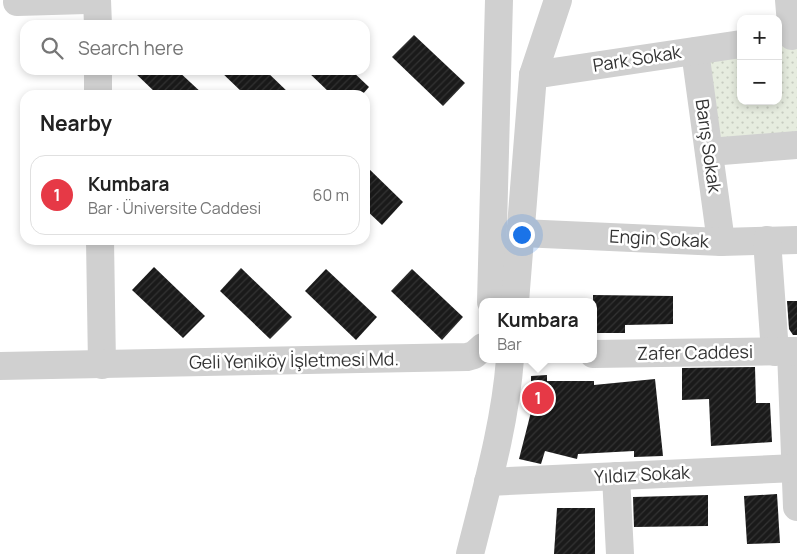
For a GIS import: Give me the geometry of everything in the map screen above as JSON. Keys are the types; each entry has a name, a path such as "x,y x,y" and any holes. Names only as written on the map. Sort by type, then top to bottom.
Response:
{"street":[{"path":"35,1 87,0"},
{"path":"97,0 98,20"},
{"path":"491,298 499,0"},
{"path":"515,298 533,75 558,0"},
{"path":"788,0 789,37"},
{"name":"Park Sokak","path":"533,75 737,45"},
{"name":"Barış Sokak","path":"695,51 721,242"},
{"path":"98,75 98,90"},
{"path":"709,152 797,145"},
{"name":"Engin Sokak","path":"521,233 721,242 797,240"},
{"path":"767,240 788,351 797,507"},
{"path":"100,245 102,364"},
{"name":"Geli Yeniköy İşletmesi Md.","path":"0,366 467,357 474,355 479,351"},
{"name":"Zafer Caddesi","path":"597,354 788,351"},
{"path":"470,554 506,398 510,363"},
{"name":"Yıldız Sokak","path":"488,482 796,468"},
{"path":"616,476 620,554"}],"shaded area":[{"path":"797,36 797,145 709,152 695,51 737,45 737,105 782,105 782,38"}],"building":[{"path":"414,35 465,83 443,106 392,57"},
{"path":"137,75 182,75 199,90 153,90"},
{"path":"224,75 270,75 286,90 240,90"},
{"path":"311,75 356,75 369,87 366,90 327,90"},
{"path":"370,170 403,202 382,225 370,214"},
{"path":"154,267 205,316 183,338 132,290"},
{"path":"241,268 292,317 270,339 220,291"},
{"path":"326,269 377,317 356,340 305,291"},
{"path":"412,269 463,317 442,340 391,291"},
{"path":"593,295 673,296 673,324 625,325 625,333 597,333 597,298 593,298"},
{"path":"787,301 797,301 797,335 793,335 789,329"},
{"path":"755,367 756,403 770,403 772,442 711,446 709,399 682,400 682,368"},
{"path":"547,375 547,381 594,381 594,385 655,379 663,456 634,457 634,451 578,454 577,459 545,451 541,464 519,459 531,412 531,376"},
{"path":"777,494 780,543 747,544 744,496"},
{"path":"708,495 708,526 634,527 633,497"},
{"path":"557,508 595,508 595,554 554,554"}],"place":[{"name":"Kumbara","path":"538,398"}]}
